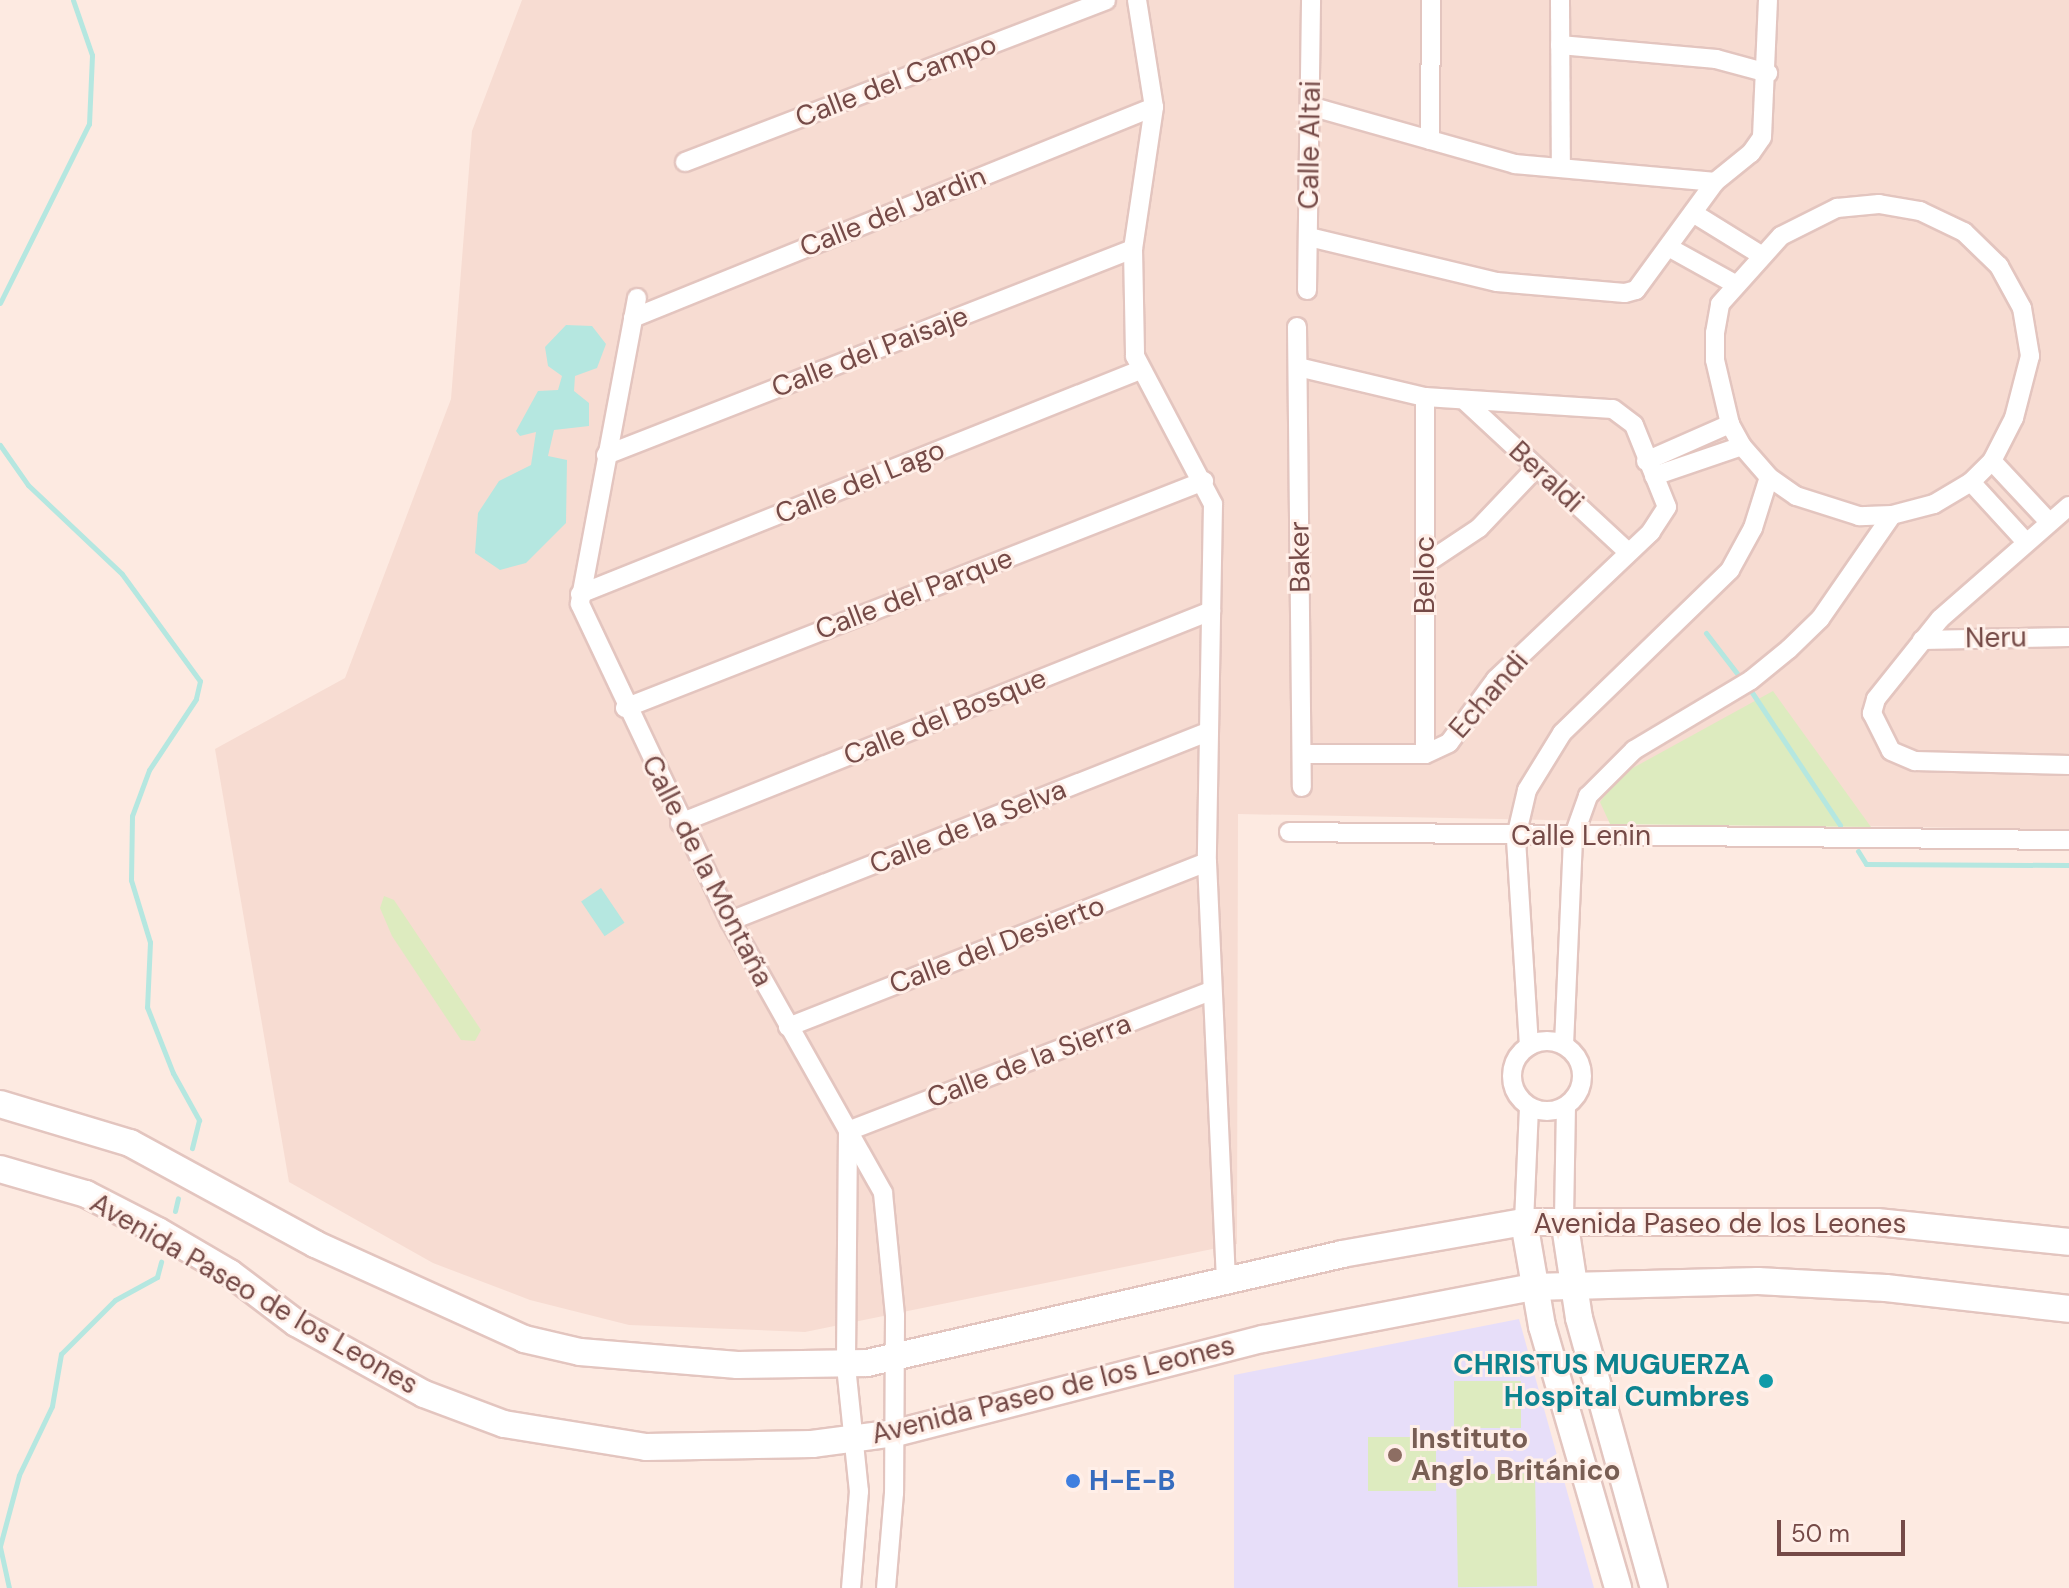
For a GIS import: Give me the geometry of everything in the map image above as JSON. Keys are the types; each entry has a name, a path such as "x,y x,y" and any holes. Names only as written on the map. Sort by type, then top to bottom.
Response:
{"main road":[{"name":"Avenida Paseo de los Leones","path":"0,1104 130,1143 315,1244 524,1339 580,1352 721,1364 846,1366 894,1358 1342,1254 1524,1222 1564,1219 1877,1222 2069,1242"},
{"name":"Avenida Paseo de los Leones","path":"0,1169 86,1194 170,1238 296,1323 399,1380 504,1424 646,1447 812,1444 896,1433 1263,1339 1533,1287 1758,1281 1886,1288 2069,1309"},
{"path":"1564,1219 1573,1284 1654,1588"},
{"path":"1524,1222 1533,1287 1618,1588"}],"street":[{"name":"Calle del Campo","path":"685,162 1106,0"},
{"name":"Calle Altai","path":"1307,290 1311,0"},
{"path":"1430,140 1431,0"},
{"path":"1560,0 1561,168"},
{"path":"1309,237 1497,282 1625,293 1646,280 1715,182 1751,153 1762,137 1768,73 1768,0"},
{"path":"1138,5 1154,107 1133,249 1135,356 1204,481 1213,504 1205,733 1209,992 1226,1283"},
{"path":"1560,45 1716,59 1768,73"},
{"path":"1310,106 1515,164 1715,182"},
{"name":"Calle del Jardin","path":"633,318 1154,107"},
{"path":"1879,204 1920,211 1964,232 1999,266 2022,308 2030,356 2027,383 1992,461 1971,482 1934,504 1892,515 1826,509 1769,477 1742,446 1730,424 1715,360 1715,333 1720,304 1761,255 1781,236 1837,208 1879,204"},
{"path":"1693,213 1761,255"},
{"path":"1670,248 1735,284"},
{"name":"Calle del Paisaje","path":"606,455 1133,249"},
{"path":"580,599 637,298"},
{"name":"Baker","path":"1297,327 1302,787"},
{"path":"1298,367 1425,397 1613,409 1627,414 1634,425 1650,469"},
{"name":"Calle del Lago","path":"580,599 1140,370"},
{"name":"Belloc","path":"1425,397 1425,754"},
{"name":"Beraldi","path":"1465,401 1628,552"},
{"path":"1650,469 1730,424"},
{"path":"1650,469 1742,446"},
{"path":"1992,461 2049,522"},
{"path":"1425,564 1479,528 1536,468"},
{"name":"Echandi","path":"1302,754 1425,754 1449,743 1496,679 1663,519 1667,507 1650,469"},
{"path":"1529,1046 1516,837 1527,790 1542,760 1562,733 1730,570 1753,528 1769,477"},
{"name":"Calle del Parque","path":"625,708 1204,481"},
{"path":"1971,482 2026,542"},
{"path":"2069,506 1922,640 1876,699 1872,713 1891,751 1915,761 2069,765"},
{"path":"1564,1045 1573,838 1588,796 1634,750 1751,680 1820,619 1892,515"},
{"name":"Calle de la Montaña","path":"580,599 625,708 680,823 788,1027 883,1193 894,1302 896,1433 886,1588"},
{"name":"Calle del Bosque","path":"680,823 1211,611"},
{"name":"Neru","path":"1922,640 2069,637"},
{"name":"Calle de la Selva","path":"730,921 1205,733"},
{"name":"Calle Lenin","path":"1289,832 1573,838 2069,840"},
{"name":"Calle del Desierto","path":"788,1027 1207,862"},
{"name":"Calle de la Sierra","path":"848,1131 1209,992"},
{"path":"1564,1219 1566,1106 1583,1075 1574,1053 1564,1045 1553,1041 1529,1046 1514,1064 1511,1076 1520,1099 1529,1107 1548,1112 1566,1106"},
{"path":"1524,1222 1529,1107"},
{"path":"848,1131 846,1366 854,1438 858,1531 851,1588"}],"shaded area":[{"path":"522,0 2069,0 2069,830 1238,814 1237,1244 805,1332 629,1325 530,1300 433,1263 289,1182 215,749 345,678 451,399 472,131"},
{"name":"Instituto Anglo Británico","path":"1519,1319 1594,1588 1234,1588 1234,1375"}],"green space":[{"path":"1773,691 1871,827 1610,824 1600,802 1620,775"},
{"path":"384,896 394,900 481,1030 475,1041 461,1040 392,936 380,908"},
{"path":"1454,1381 1521,1381 1521,1428 1454,1428"},
{"path":"1368,1437 1436,1437 1436,1491 1368,1491"},
{"path":"1535,1473 1537,1586 1458,1587 1456,1474"}],"water":[{"path":"566,325 592,326 606,344 597,368 575,376 574,391 589,403 589,426 554,430 548,456 567,460 566,523 526,563 500,570 475,553 478,513 499,481 531,465 536,432 520,436 516,431 538,391 558,390 562,376 548,366 545,347"},
{"path":"601,888 624,923 605,936 581,901"}],"waterway":[{"path":"0,303 89,124 92,55 73,0"},
{"path":"0,445 28,485 122,574 200,681 196,699 149,770 132,816 131,880 150,942 147,1007 173,1073 199,1120 192,1148"},
{"path":"1706,633 1739,676"},
{"path":"1751,691 1840,825"},
{"path":"1858,851 1866,864 2069,865"},
{"path":"175,1211 178,1198"},
{"path":"0,1546 19,1475 52,1406 61,1354 115,1300 157,1277 161,1262"},
{"path":"0,1547 9,1588"}],"place":[{"name":"CHRISTUS MUGUERZA Hospital Cumbres","path":"1766,1381"},
{"name":"Instituto Anglo Británico","path":"1395,1455"},
{"name":"H-E-B","path":"1073,1481"}]}
